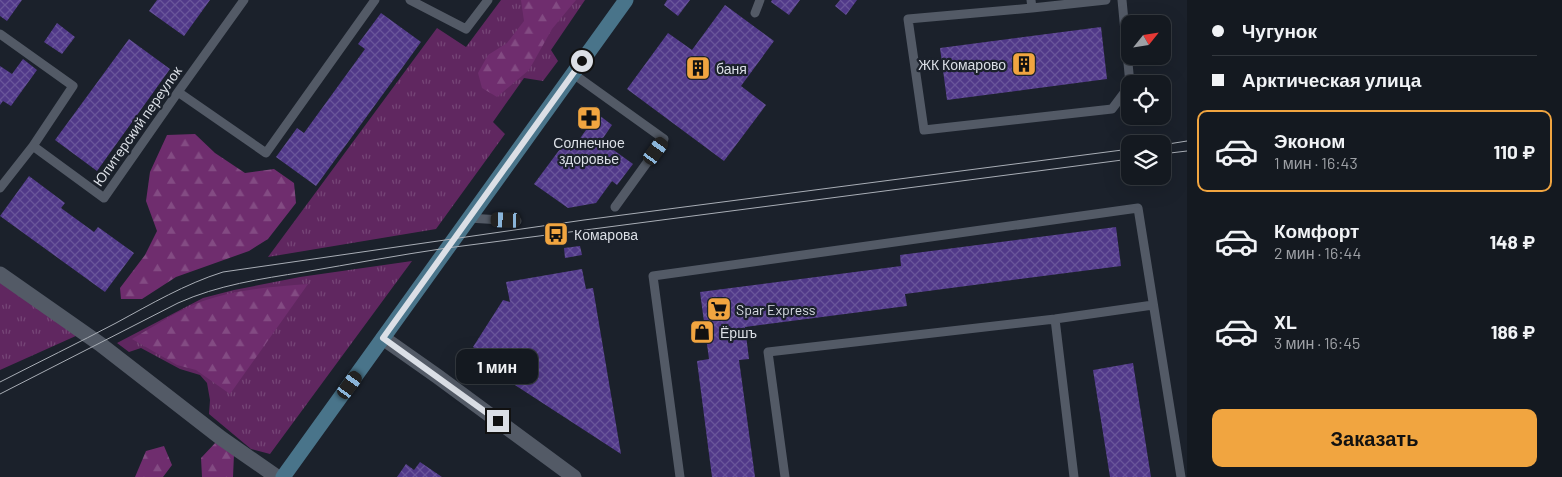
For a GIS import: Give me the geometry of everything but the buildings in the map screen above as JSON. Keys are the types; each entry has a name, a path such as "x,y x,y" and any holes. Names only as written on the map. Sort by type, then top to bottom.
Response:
{"street":[{"path":"283,477 626,0"},
{"path":"0,274 100,344 221,438 277,477"},
{"path":"383,338 574,477"}],"lane":[{"name":"Юпитерский переулок","path":"33,146 104,198 244,0"},
{"path":"178,92 266,153 376,0"},
{"path":"410,0 466,29 488,0"},
{"path":"755,13 760,0"},
{"path":"1106,0 1032,4 908,19 924,130 1112,109 1121,96"},
{"path":"1122,0 1129,75"},
{"path":"0,34 73,86 33,146 0,188"},
{"path":"572,73 664,139 614,207"},
{"path":"680,477 653,276 1138,208 1181,477"},
{"path":"468,218 517,221"},
{"path":"785,477 768,352 1055,319 1153,305"},
{"path":"1055,319 1074,477"}],"green space":[{"path":"501,0 585,0 551,50 558,61 543,81 524,78 493,122 505,134 436,229 268,257 437,28 466,47"},
{"path":"521,0 576,0 552,29 529,70 497,97 482,88 478,73 488,55 507,43 524,21"},
{"path":"195,134 215,153 245,173 274,169 294,183 296,203 268,239 249,251 176,277 142,299 121,299 120,288 145,255 157,231 146,201 150,172 167,135"},
{"path":"412,261 270,454 251,449 209,414 210,400 207,383 200,375 180,369 141,348 129,352 117,343 203,298 300,277"},
{"path":"0,277 78,335 0,370"},
{"path":"308,284 230,394 196,370 177,365 132,339 167,318 203,301 255,289"},
{"path":"217,441 234,454 233,477 202,477 201,458"},
{"path":"164,446 172,465 163,477 135,477 146,451"}],"tram line":[{"path":"1171,144 1187,141"},
{"path":"0,382 168,295 195,282 223,272 584,220 1121,150"},
{"path":"1171,153 1187,151"},
{"path":"0,394 178,303 240,283 447,248 1121,160"}],"place":[{"name":"ЖК Комарово","path":"1024,64"},
{"name":"баня","path":"698,68"},
{"name":"Солнечное здоровье","path":"589,118"},
{"name":"Комарова","path":"556,234"},
{"name":"Spar Express","path":"719,309"},
{"name":"Ёршъ","path":"702,332"}],"route":[{"path":"498,421 383,338 582,61"}]}
